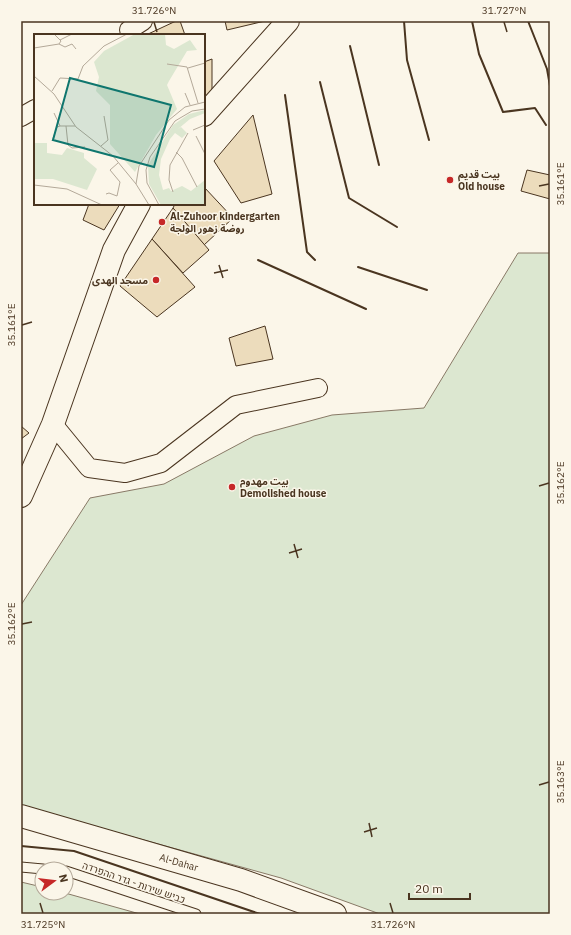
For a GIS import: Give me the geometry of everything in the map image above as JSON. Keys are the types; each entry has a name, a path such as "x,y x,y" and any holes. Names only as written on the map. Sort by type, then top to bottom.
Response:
{"street":[{"path":"205,114 288,21"},
{"path":"21,117 34,109"},
{"path":"21,496 53,424 114,250 138,205"},
{"path":"53,424 89,468 125,473 162,463 236,405 318,388"},
{"name":"Al-Dahar","path":"21,816 241,880 335,914"}],"lane":[{"path":"21,867 34,868"},
{"name":"כביש שירות - גדר ההפרדה","path":"74,874 196,914"}],"green space":[{"path":"518,253 550,253 550,914 380,914 281,878 21,806 21,605 90,498 164,484 254,436 332,415 424,408"},
{"path":"21,882 34,885 34,901 74,901 74,896 140,914 21,914"}],"building":[{"path":"176,21 180,21 185,34 148,34"},
{"path":"225,21 265,21 227,30"},
{"path":"212,59 212,91 205,99 205,62"},
{"path":"253,115 272,194 241,203 214,161"},
{"path":"527,170 550,175 550,199 521,191"},
{"path":"205,188 233,218 204,245 173,208 174,205 205,205"},
{"path":"89,205 119,205 104,230 83,220"},
{"path":"173,208 209,250 183,273 152,239"},
{"name":"مسجد الهدى","path":"152,239 195,287 157,317 120,286"},
{"path":"265,326 273,359 236,366 229,338"},
{"path":"21,426 29,433 21,439"}],"wall":[{"path":"404,21 407,60 429,140"},
{"path":"472,21 479,54 503,112 535,108 546,125"},
{"path":"528,21 547,69 550,86"},
{"path":"350,46 379,165"},
{"path":"320,82 349,198 397,227"},
{"path":"285,95 307,252 315,260"},
{"path":"258,260 366,309"},
{"path":"358,267 427,290"},
{"path":"21,846 74,851 260,914"}],"place":[{"name":"بيت قديم Old house","path":"450,180"},
{"name":"Al-Zuhoor kindergarten روضة زهور الولجة","path":"162,222"},
{"name":"مسجد الهدى","path":"156,280"},
{"name":"بيت مهدوم Demolished house","path":"232,487"}]}
